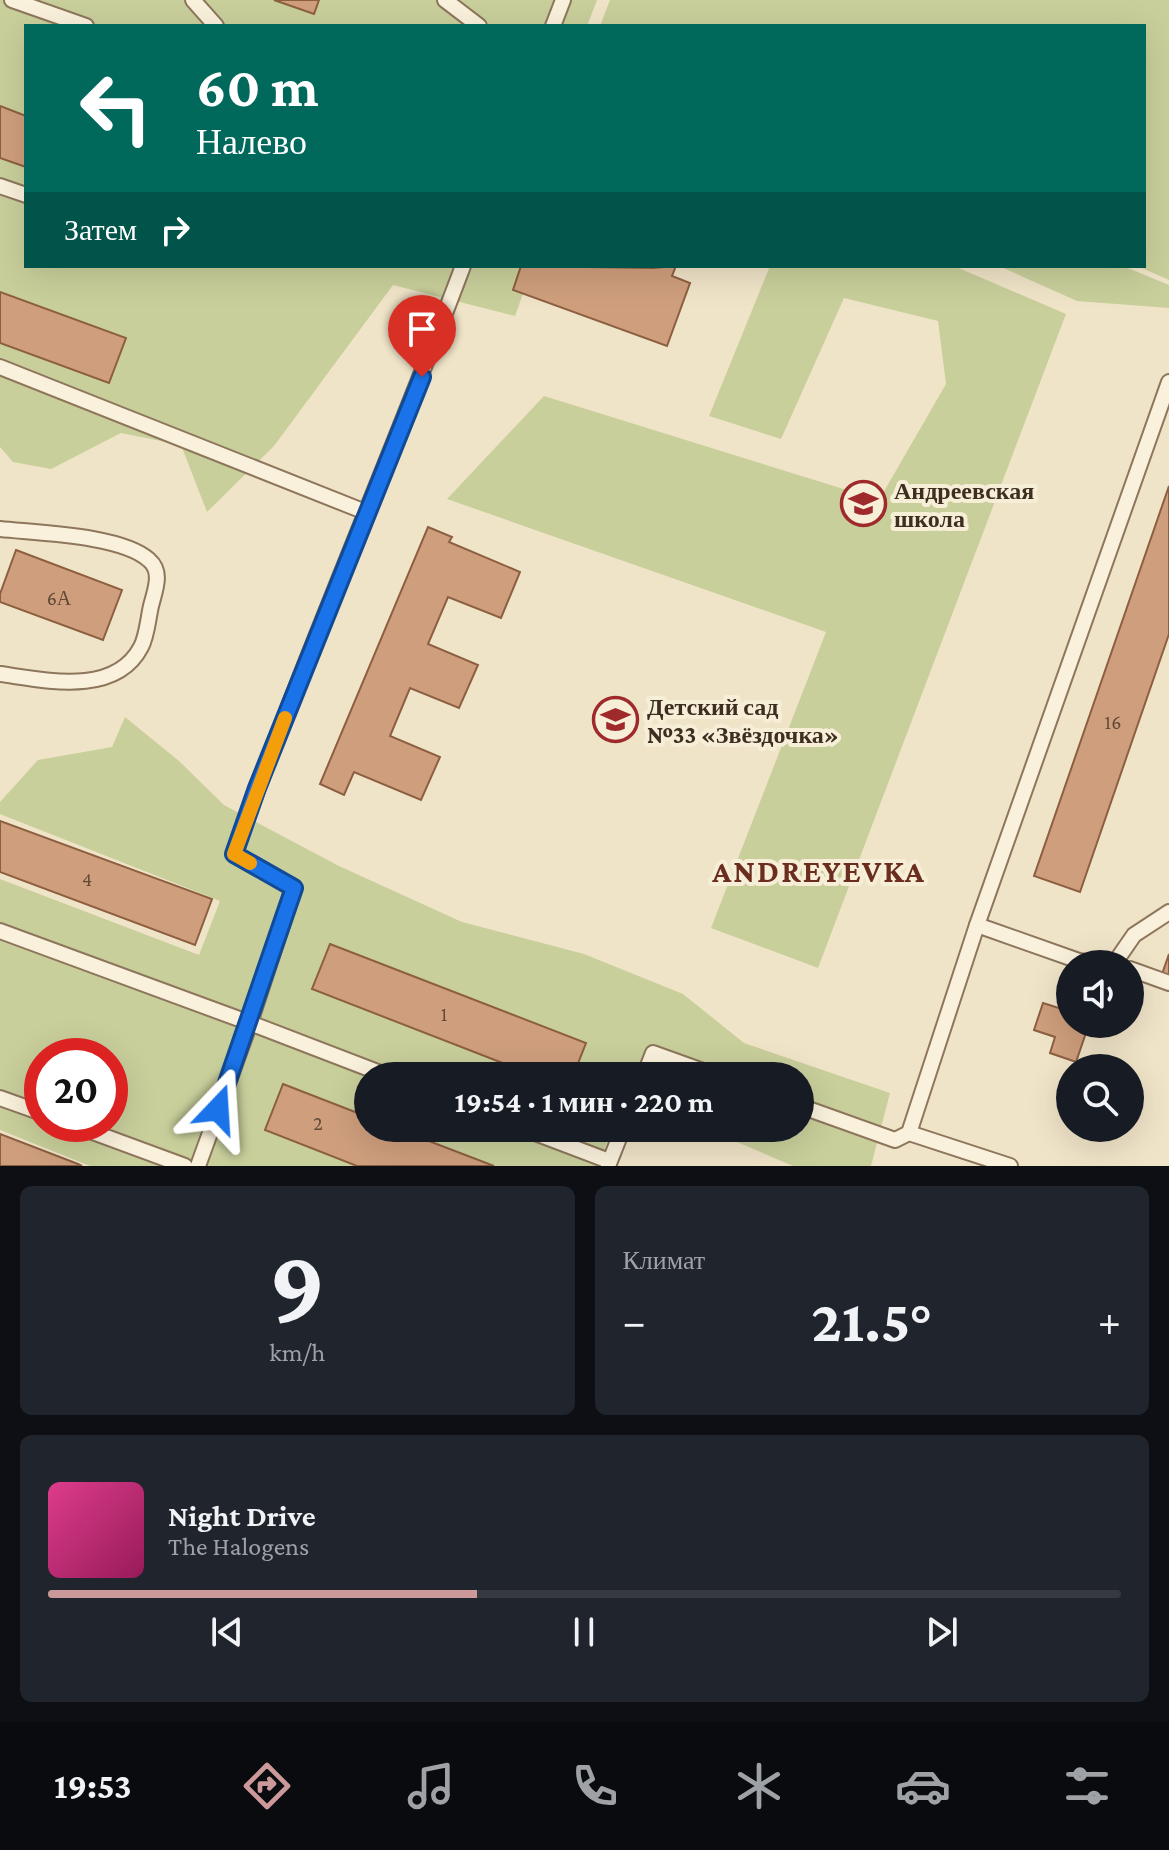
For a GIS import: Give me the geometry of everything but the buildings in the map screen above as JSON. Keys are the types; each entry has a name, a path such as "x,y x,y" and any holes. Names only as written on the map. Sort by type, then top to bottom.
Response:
{"lane":[{"path":"12,0 80,24"},
{"path":"193,0 214,24"},
{"path":"445,0 476,24"},
{"path":"554,24 563,0"},
{"path":"0,186 24,194"},
{"path":"198,1166 250,1023 294,888 234,854 257,788 462,268"},
{"path":"0,367 368,513"},
{"path":"909,1133 977,925 1169,382"},
{"path":"0,529 93,539 139,552 153,562 158,576 142,646 129,664 108,676 70,683 0,674"},
{"path":"1124,950 1134,935 1169,912"},
{"path":"977,925 1056,953"},
{"path":"0,931 354,1063"},
{"path":"1144,974 1169,983"},
{"path":"649,1062 653,1053 678,1062"},
{"path":"0,1098 24,1107"},
{"path":"814,1111 895,1140 909,1133 1010,1166"},
{"path":"120,1142 185,1166"},
{"path":"555,1142 608,1164 617,1142"}],"green space":[{"path":"0,0 597,0 588,24 24,24 24,268 532,268 515,316 393,285 274,446 207,512 181,445 121,433 51,469 13,462 0,447"},
{"path":"610,0 1169,0 1169,280 1142,268 1146,268 1146,24 601,24"},
{"path":"769,268 959,268 1066,314 818,968 711,928 826,632 447,499 544,396 879,500 946,384 938,321 844,298 781,439 709,416"},
{"path":"1003,268 1128,268 1169,285 1169,308 1077,301"},
{"path":"125,717 179,761 224,805 339,866 462,922 584,954 683,994 744,1043 799,1062 354,1062 354,1142 607,1142 599,1166 90,1166 30,1142 128,1142 128,1038 24,1038 24,1140 0,1130 0,879 199,955 220,901 0,814 0,802 38,760 112,747"},
{"path":"814,1067 890,1093 871,1166 793,1166 737,1142 814,1142"}],"slow traffic":[{"path":"250,863 234,854 285,718"}],"place":[{"name":"Андреевская школа","path":"863,504"},
{"name":"Детский сад №33 «Звёздочка»","path":"616,720"}],"district":[{"name":"ANDREYEVKA","path":"819,871"}],"route":[{"path":"218,1109 294,888 234,854 257,788 422,377"}]}
